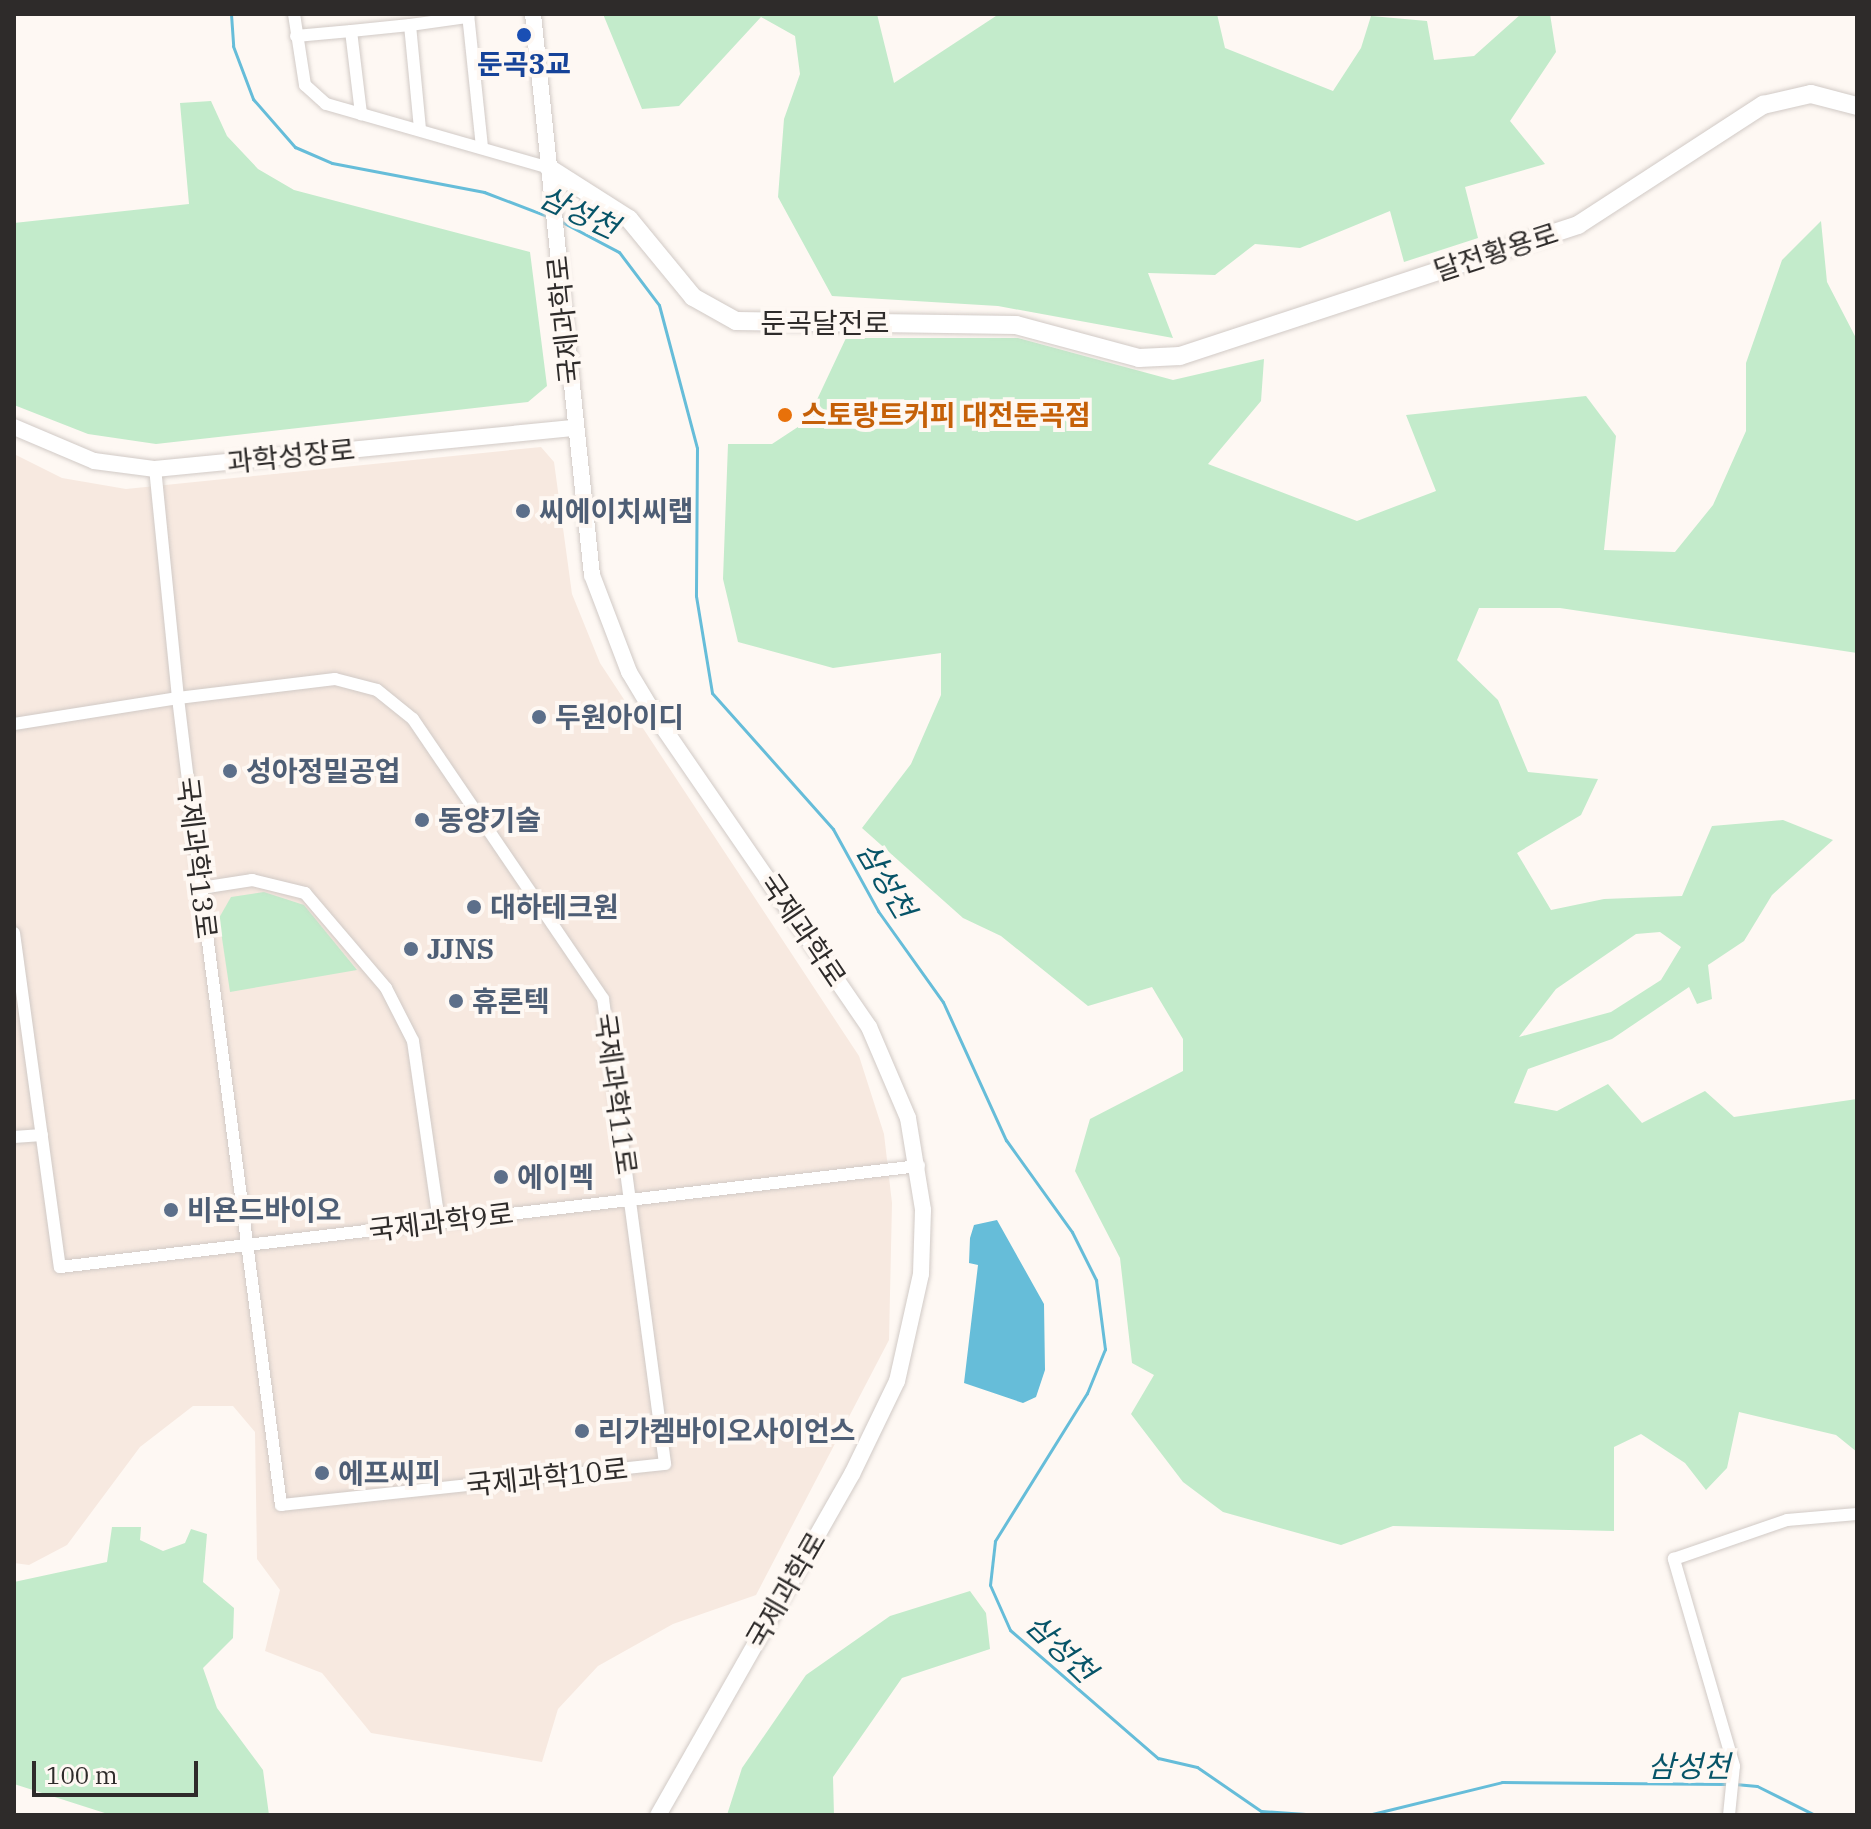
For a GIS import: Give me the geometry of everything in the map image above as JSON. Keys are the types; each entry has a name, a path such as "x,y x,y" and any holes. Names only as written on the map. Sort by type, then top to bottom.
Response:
{"main road":[{"name":"달전황용로","path":"1109,350 1180,356 1578,225 1763,105 1788,96 1811,94 1857,106"},
{"name":"둔곡달전로","path":"549,168 629,219 693,297 736,321 1016,325 1109,350"}],"street":[{"path":"294,14 300,70 314,96 361,114 549,168"},
{"name":"국제과학로","path":"533,14 592,575 629,672 869,1027 908,1118 919,1166 921,1274 897,1381 852,1474 658,1815"},
{"path":"296,36 468,16 482,147"},
{"path":"410,25 420,129"},
{"path":"351,31 361,114"},
{"name":"과학성장로","path":"14,427 94,461 155,469 575,428"},
{"name":"국제과학13로","path":"155,469 178,698 248,1245"},
{"name":"국제과학11로","path":"178,698 335,679 377,690 413,719 603,999 631,1199"},
{"path":"14,724 178,698"},
{"path":"201,888 252,880 305,893 386,988 413,1041 439,1222"},
{"name":"국제과학9로","path":"14,933 60,1267 919,1166"},
{"path":"14,1137 42,1135"},
{"name":"국제과학10로","path":"248,1245 281,1505 665,1464 631,1199"},
{"path":"1729,1815 1734,1776 1674,1559 1787,1520 1857,1514"}],"shaded area":[{"path":"541,447 554,462 572,594 600,663 859,1056 884,1134 892,1203 889,1340 756,1595 673,1624 598,1666 558,1709 542,1762 371,1733 322,1673 265,1651 280,1590 257,1559 255,1432 233,1406 193,1406 140,1447 67,1545 29,1565 14,1563 14,454 62,478 126,489"}],"green space":[{"path":"603,14 877,14 894,83 999,14 1217,14 1225,48 1333,91 1361,48 1371,16 1427,21 1434,60 1474,56 1521,14 1550,14 1556,52 1510,121 1545,164 1465,187 1478,238 1404,262 1390,211 1300,248 1255,244 1215,275 1148,273 1173,338 998,306 832,296 778,197 784,119 800,74 795,36 761,17 679,106 642,109"},
{"path":"211,101 227,136 258,169 294,190 530,252 547,386 528,402 156,444 88,434 14,405 14,223 189,204 180,103"},
{"path":"1821,221 1827,282 1857,340 1857,653 1560,608 1479,608 1457,660 1498,700 1528,772 1598,779 1581,815 1517,853 1551,910 1604,899 1682,896 1712,826 1783,820 1833,840 1772,895 1744,941 1708,965 1712,999 1697,1004 1689,987 1612,1039 1528,1069 1514,1103 1557,1111 1608,1084 1642,1123 1705,1091 1734,1117 1857,1099 1857,1452 1836,1435 1739,1412 1727,1468 1706,1490 1685,1463 1641,1434 1614,1447 1614,1531 1393,1526 1341,1545 1223,1512 1183,1482 1131,1414 1154,1375 1132,1363 1120,1258 1075,1171 1090,1119 1183,1071 1183,1039 1152,987 1088,1006 1001,936 963,918 862,828 911,764 941,695 941,653 833,668 738,642 723,579 728,444 772,444 807,421 846,338 1018,338 1173,380 1264,359 1261,401 1208,464 1357,521 1436,491 1406,415 1586,396 1616,436 1604,550 1675,552 1713,505 1746,431 1746,363 1782,260","holes":["1660,932 1681,947 1661,980 1611,1012 1519,1037 1556,989 1636,934"]},
{"path":"264,892 304,905 357,970 230,992 219,918 231,897"},
{"path":"112,1527 141,1527 140,1540 163,1551 185,1543 191,1529 207,1534 203,1582 234,1608 233,1638 203,1668 217,1708 263,1770 269,1815 111,1815 14,1784 14,1582 107,1562"},
{"path":"970,1591 986,1613 990,1649 902,1678 833,1777 834,1815 727,1815 742,1768 806,1675 890,1616"}],"water":[{"path":"997,1220 1044,1304 1045,1370 1036,1397 1023,1403 964,1383 978,1265 969,1263 970,1238 974,1225"}],"waterway":[{"name":"삼성천","path":"231,14 233,46 253,99 295,147 332,163 484,192 547,216"},
{"name":"삼성천","path":"562,222 619,252 659,305 697,448 696,596 712,693 833,829 878,911 943,1002 1006,1140 1072,1232 1096,1280 1105,1349 1087,1393 995,1541 990,1585 1010,1630 1158,1758 1197,1767 1261,1811 1320,1815"},
{"name":"삼성천","path":"1368,1815 1502,1782 1727,1784"},
{"name":"삼성천","path":"1735,1784 1757,1786 1815,1815"}],"place":[{"name":"둔곡3교","path":"524,35"},
{"name":"스토랑트커피 대전둔곡점","path":"785,415"},
{"name":"씨에이치씨랩","path":"523,511"},
{"name":"두원아이디","path":"539,717"},
{"name":"성아정밀공업","path":"230,771"},
{"name":"동양기술","path":"422,820"},
{"name":"대하테크원","path":"474,907"},
{"name":"JJNS","path":"411,949"},
{"name":"휴론텍","path":"456,1001"},
{"name":"에이멕","path":"501,1177"},
{"name":"비욘드바이오","path":"171,1210"},
{"name":"리가켐바이오사이언스","path":"582,1431"},
{"name":"에프씨피","path":"322,1473"}]}
